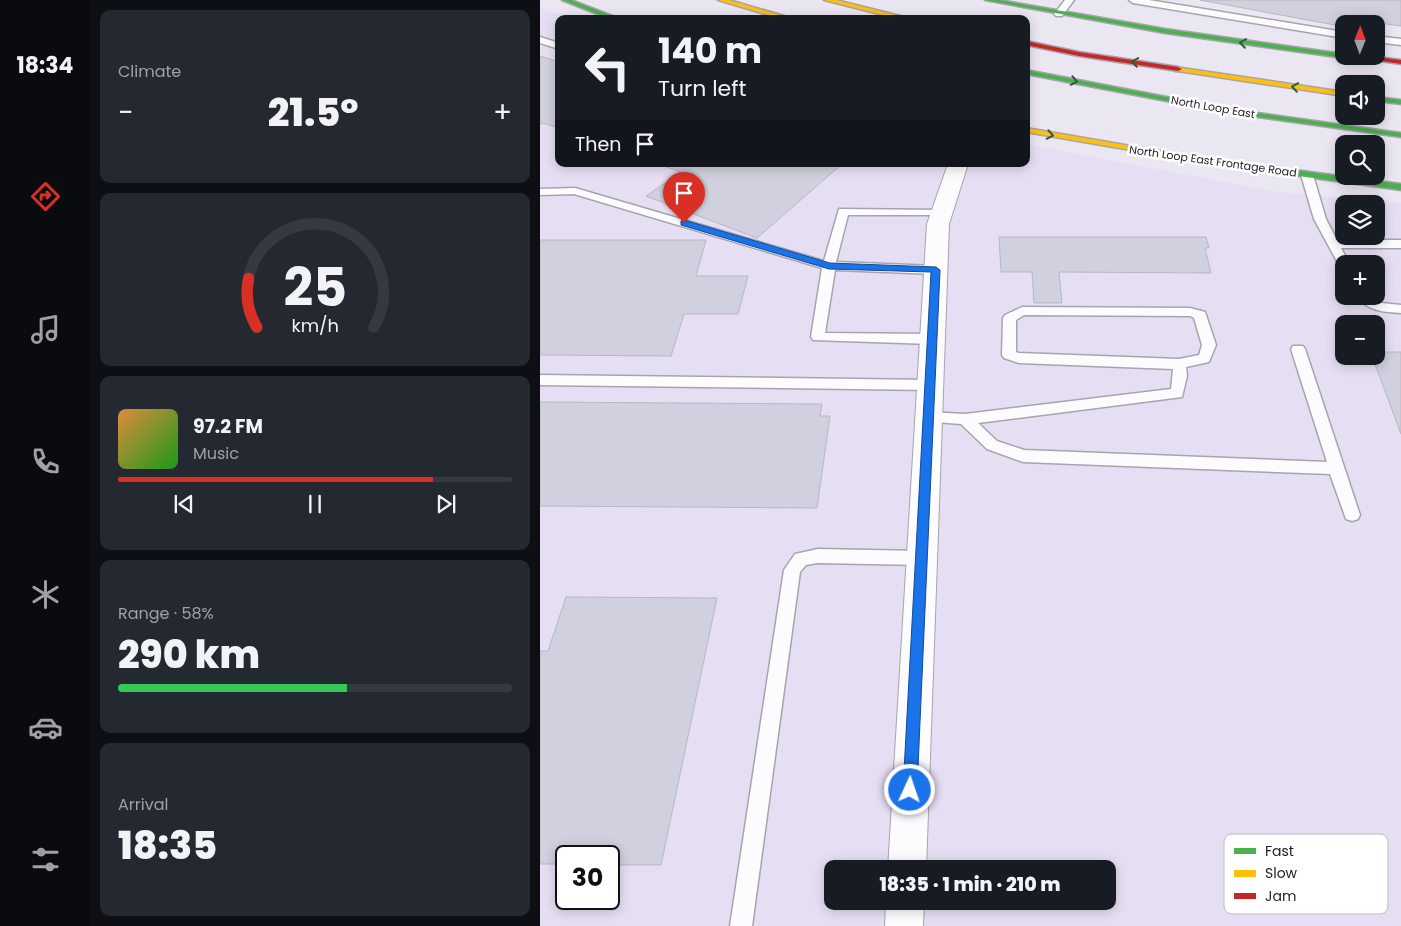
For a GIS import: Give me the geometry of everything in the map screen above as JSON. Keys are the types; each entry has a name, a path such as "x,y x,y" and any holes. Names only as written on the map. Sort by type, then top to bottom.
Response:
{"main road":[{"path":"564,0 606,15"},
{"path":"720,0 776,15"},
{"path":"826,0 891,15"},
{"path":"988,0 1059,14 1247,44 1335,55"},
{"path":"1030,44 1089,55 1335,93"},
{"path":"1385,60 1401,62"},
{"name":"North Loop East","path":"1030,73 1229,111 1401,135"},
{"path":"1385,100 1401,102"},
{"path":"1229,111 1324,136"},
{"name":"North Loop East Frontage Road","path":"1030,131 1190,158 1401,187"}],"street":[{"path":"907,860 938,224 957,167"},
{"path":"904,926 905,910"}],"lane":[{"path":"1059,14 1070,0"},
{"path":"1133,0 1335,34"},
{"path":"540,40 555,45"},
{"path":"1385,40 1401,42"},
{"path":"1307,175 1320,219 1339,255"},
{"path":"540,192 575,191 829,266 936,270"},
{"path":"932,339 818,337 829,266 843,211 942,212"},
{"path":"1333,244 1401,244"},
{"path":"1375,305 1381,308 1401,308"},
{"path":"1022,311 1190,312 1200,315 1209,345 1204,359 1179,364 1019,358 1009,355 1010,318 1022,311"},
{"path":"1298,349 1352,515"},
{"path":"928,417 965,419 1177,392 1180,376 1179,364"},
{"path":"540,380 930,385"},
{"path":"965,419 992,445 1023,456 1336,468"},
{"path":"741,926 792,570 802,559 818,556 921,558"}],"shaded area":[{"path":"540,8 562,15 555,15 555,167 1030,167 1030,145 1271,191 1335,197 1335,245 1385,245 1385,202 1401,203 1401,926 540,926"}],"building":[{"path":"1200,0 1401,0 1401,26 1385,24 1385,15 1335,15 1335,25"},
{"path":"540,56 555,61 555,127 543,123 540,125"},
{"path":"667,167 839,167 757,238 646,196 681,172"},
{"path":"999,237 1206,237 1209,248 1205,248 1211,273 1059,272 1062,303 1034,303 1032,272 1001,272"},
{"path":"540,240 706,240 696,276 748,276 738,314 684,314 671,356 540,355"},
{"path":"1385,352 1401,352 1401,434 1375,365 1385,365"},
{"path":"540,402 822,404 820,416 830,416 817,508 540,506"},
{"path":"566,597 717,598 661,865 620,865 620,845 555,845 555,864 540,864 540,651 548,651"}],"traffic: fast":[{"path":"565,0 606,15"},
{"path":"988,0 1165,31 1335,55"},
{"path":"1030,73 1229,111 1401,135"},
{"path":"1385,100 1401,102"},
{"path":"1287,172 1401,187"}],"traffic: slow":[{"path":"721,0 776,15"},
{"path":"827,0 892,15"},
{"path":"1178,69 1335,93"},
{"path":"1030,131 1218,163 1287,172"}],"traffic: jam":[{"path":"1030,44 1079,54 1178,69"},
{"path":"1385,60 1401,62"}],"route":[{"path":"684,223 829,266 936,270 910,790"}]}
